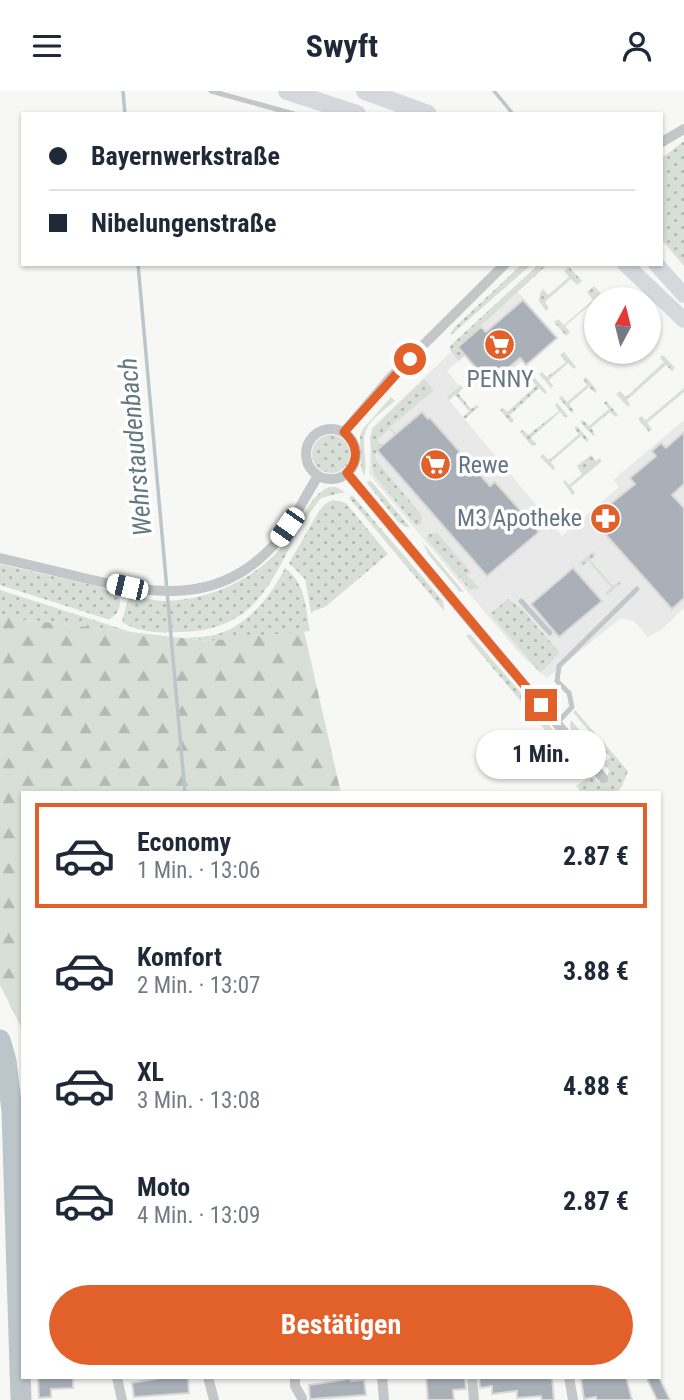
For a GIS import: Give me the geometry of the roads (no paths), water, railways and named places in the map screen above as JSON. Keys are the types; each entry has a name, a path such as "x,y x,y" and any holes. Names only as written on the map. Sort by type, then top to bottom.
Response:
{"highway":[{"path":"287,91 352,112"},
{"path":"365,91 423,112"}],"main road":[{"path":"627,266 684,320"},
{"path":"658,266 684,295"}],"street":[{"path":"663,141 684,129"},
{"path":"344,432 391,377 503,266"},
{"path":"327,429 344,432 350,438 356,454 355,462 347,473 336,479 318,476 306,458 308,443 313,436 327,429"},
{"path":"347,473 603,778"},
{"path":"0,558 153,592 176,592 213,586 230,579 254,563 279,538 296,515 318,476"},
{"path":"117,1379 122,1400"},
{"path":"209,1379 214,1400"},
{"path":"295,1379 295,1386 302,1398"},
{"path":"382,1379 384,1400"},
{"path":"472,1379 474,1400"},
{"path":"569,1379 572,1400"}],"lane":[{"path":"211,91 287,112"},
{"path":"490,266 496,274"},
{"path":"557,723 572,707 569,693 558,681 559,666 637,589"},
{"path":"521,601 550,633"}],"waterway":[{"name":"Wehrstaudenbach","path":"123,91 125,112"},
{"path":"494,91 511,112"},
{"name":"Wehrstaudenbach","path":"138,266 185,791"},
{"path":"0,1040 6,1061 12,1111 21,1400"}],"place":[{"name":"PENNY","path":"500,345"},
{"name":"Rewe","path":"435,465"},
{"name":"M3 Apotheke","path":"605,518"}]}
